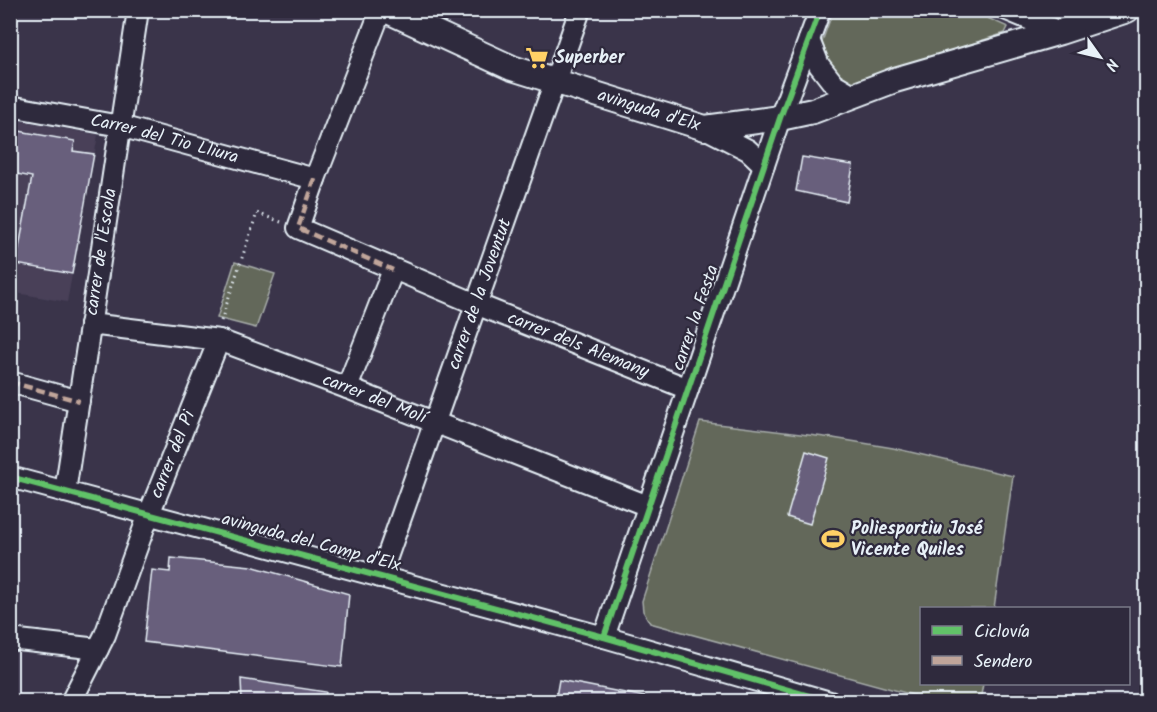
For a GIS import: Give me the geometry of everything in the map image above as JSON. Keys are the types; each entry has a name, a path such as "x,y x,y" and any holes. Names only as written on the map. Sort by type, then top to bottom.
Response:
{"main road":[{"name":"avinguda d'Elx","path":"386,10 512,68 705,128 813,111 895,80 1127,10"}],"street":[{"name":"carrer de l'Escola","path":"65,492 138,10"},
{"path":"301,229 315,179 381,10"},
{"name":"carrer de la Joventut","path":"380,576 580,10"},
{"name":"carrer la Festa","path":"604,637 780,118 820,10"},
{"path":"1007,10 1060,32"},
{"path":"809,40 819,65 833,83 855,96"},
{"name":"Carrer del Tio Lliura","path":"10,106 120,126 315,179"},
{"path":"705,128 748,150 764,165"},
{"name":"carrer dels Alemany","path":"301,229 393,270 688,388"},
{"path":"347,388 393,270"},
{"name":"carrer del Molí","path":"90,324 220,332 347,388 648,506"},
{"name":"carrer del Pi","path":"71,702 101,642 148,514 220,332"},
{"path":"10,382 79,401"},
{"name":"avinguda del Camp d'Elx","path":"10,477 604,637 830,702"},
{"path":"10,639 101,642"}],"path":[{"path":"220,332 257,213 301,229"}],"shaded area":[{"path":"10,119 98,135 67,302 11,292"}],"green space":[{"path":"833,11 972,11 1008,27 1005,33 846,85 818,53"},
{"path":"235,262 275,274 256,328 217,318"},
{"name":"Poliesportiu José Vicente Quiles","path":"700,422 833,438 893,448 1013,476 994,607 920,607 920,685 983,685 980,701 935,701 650,623 643,611 642,601"}],"building":[{"path":"19,131 75,141 73,151 94,154 72,274 16,264 32,177 12,173"},
{"path":"802,157 853,165 847,202 796,191"},
{"path":"806,451 829,458 810,524 787,517"},
{"path":"171,558 251,566 349,594 342,667 144,642 152,570 170,572"},
{"path":"241,679 326,692 324,702 242,702"},
{"path":"559,680 671,702 555,702"}],"marked path":[{"path":"315,179 298,228 393,270"},
{"path":"10,382 79,401"}],"cycle path":[{"path":"604,637 780,118 820,10"},
{"path":"10,477 604,637 830,702"}],"place":[{"name":"Superber","path":"537,58"},
{"name":"Poliesportiu José Vicente Quiles","path":"833,539"}]}
